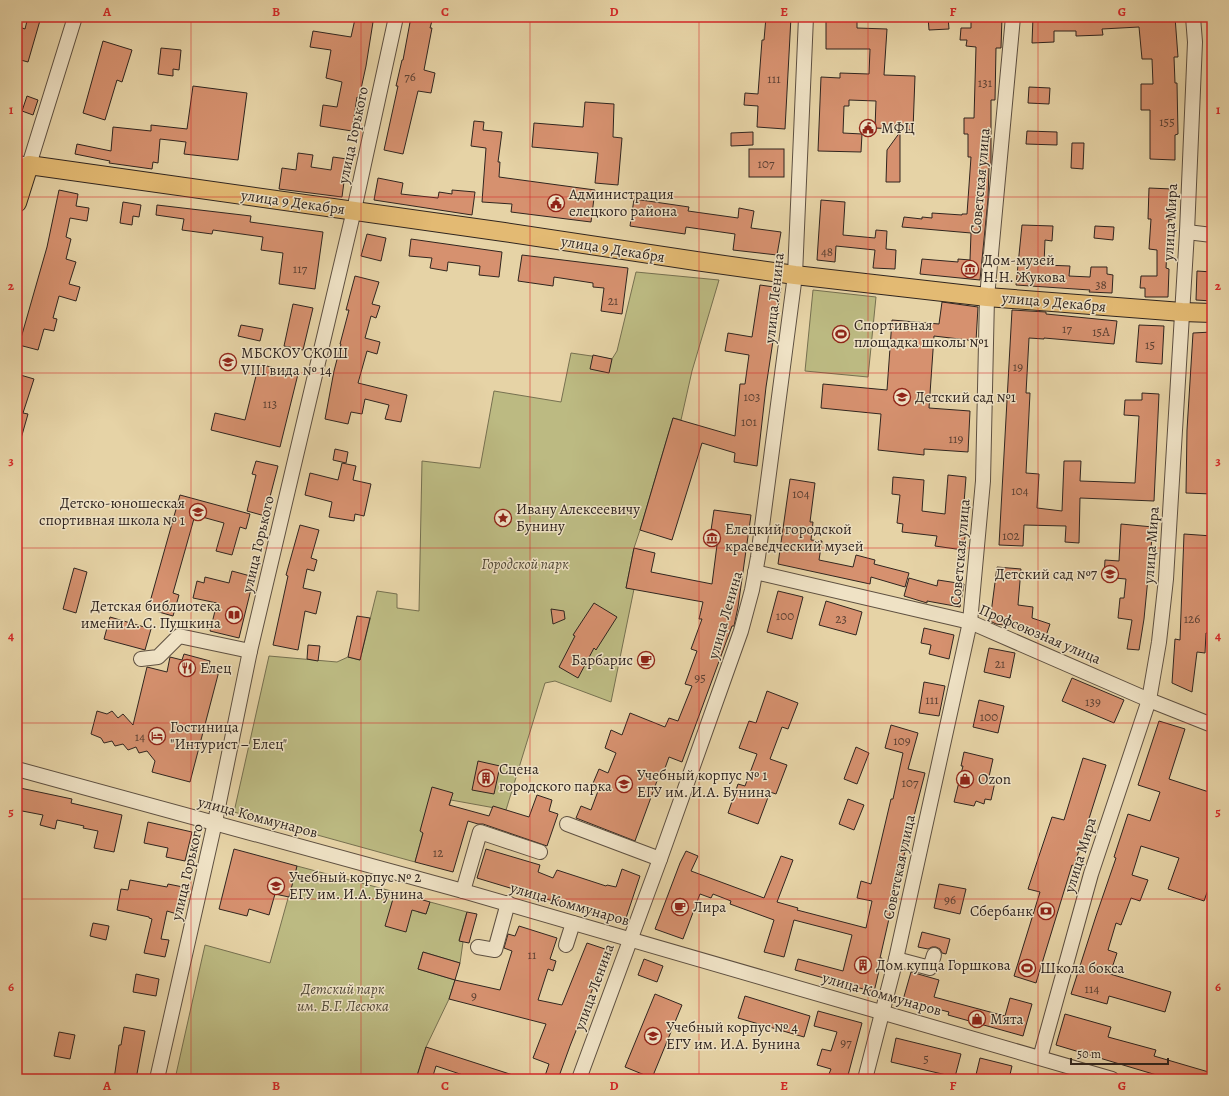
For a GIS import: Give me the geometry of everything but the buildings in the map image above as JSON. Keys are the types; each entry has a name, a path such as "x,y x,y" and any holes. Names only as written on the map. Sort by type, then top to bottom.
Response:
{"main road":[{"path":"17,203 23,164"},
{"name":"улица 9 Декабря","path":"23,164 354,210 795,275 987,297 1212,313"}],"street":[{"path":"23,164 75,17"},
{"name":"улица Горького","path":"157,1079 215,822 250,651 354,210 396,17"},
{"name":"улица Ленина","path":"579,1079 660,859 741,631 755,572 795,275 806,17"},
{"name":"Советская улица","path":"865,1079 896,958 970,622 983,481 987,297 1012,17"},
{"name":"улица Мира","path":"1040,1058 1091,874 1149,700 1159,642 1166,579 1187,232 1195,42 1193,17"},
{"path":"1187,232 1212,235"},
{"name":"Профсоюзная улица","path":"755,572 970,622 1149,700 1212,725"},
{"path":"141,659 158,657 179,636 250,651"},
{"name":"улица Коммунаров","path":"17,768 463,891 1112,1079"},
{"path":"567,824 660,859"},
{"path":"463,891 480,832 540,852"},
{"path":"478,947 495,950 508,904"},
{"path":"566,945 573,923"},
{"path":"896,958 930,968 934,955"}],"green space":[{"name":"Городской парк","path":"636,272 719,280 692,371 681,420 673,418 634,548 626,588 634,589 611,702 555,681 545,683 506,810 451,800 440,837 423,833 415,862 234,812 269,656 337,662 348,657 360,660 377,591 397,594 397,608 419,611 422,461 480,468 494,391 561,402 571,353 612,359 617,351"},
{"name":"Спортивная площадка школы №1","path":"813,290 876,297 868,377 805,371"},
{"name":"Детский парк им. Б.Г. Лесюка","path":"297,866 395,892 386,926 413,905 419,907 418,912 426,914 430,902 467,912 459,940 463,942 460,963 423,952 418,969 455,980 449,999 426,1047 416,1079 175,1079 205,945 270,963"}],"place":[{"name":"МФЦ","path":"868,128"},
{"name":"Администрация елецкого района","path":"556,203"},
{"name":"Дом-музей Н.Н. Жукова","path":"970,269"},
{"name":"Спортивная площадка школы №1","path":"841,334"},
{"name":"МБСКОУ СКОШ VIII вида № 14","path":"228,362"},
{"name":"Детский сад №1","path":"902,397"},
{"name":"Детско-юношеская спортивная школа № 1","path":"198,512"},
{"name":"Ивану Алексеевичу Бунину","path":"503,518"},
{"name":"Елецкий городской краеведческий музей","path":"712,538"},
{"name":"Детский сад №7","path":"1110,574"},
{"name":"Детская библиотека имени А. С. Пушкина","path":"234,615"},
{"name":"Барбарис","path":"646,660"},
{"name":"Елец","path":"187,668"},
{"name":"Гостиница \"Интурист – Елец\"","path":"157,736"},
{"name":"Сцена городского парка","path":"486,778"},
{"name":"Ozon","path":"965,779"},
{"name":"Учебный корпус № 1 ЕГУ им. И.А. Бунина","path":"624,784"},
{"name":"Учебный корпус № 2 ЕГУ им. И.А. Бунина","path":"276,886"},
{"name":"Лира","path":"680,907"},
{"name":"Сбербанк","path":"1046,911"},
{"name":"Дом купца Горшкова","path":"863,965"},
{"name":"Школа бокса","path":"1027,968"},
{"name":"Мята","path":"977,1019"},
{"name":"Учебный корпус № 4 ЕГУ им. И.А. Бунина","path":"653,1036"}]}
